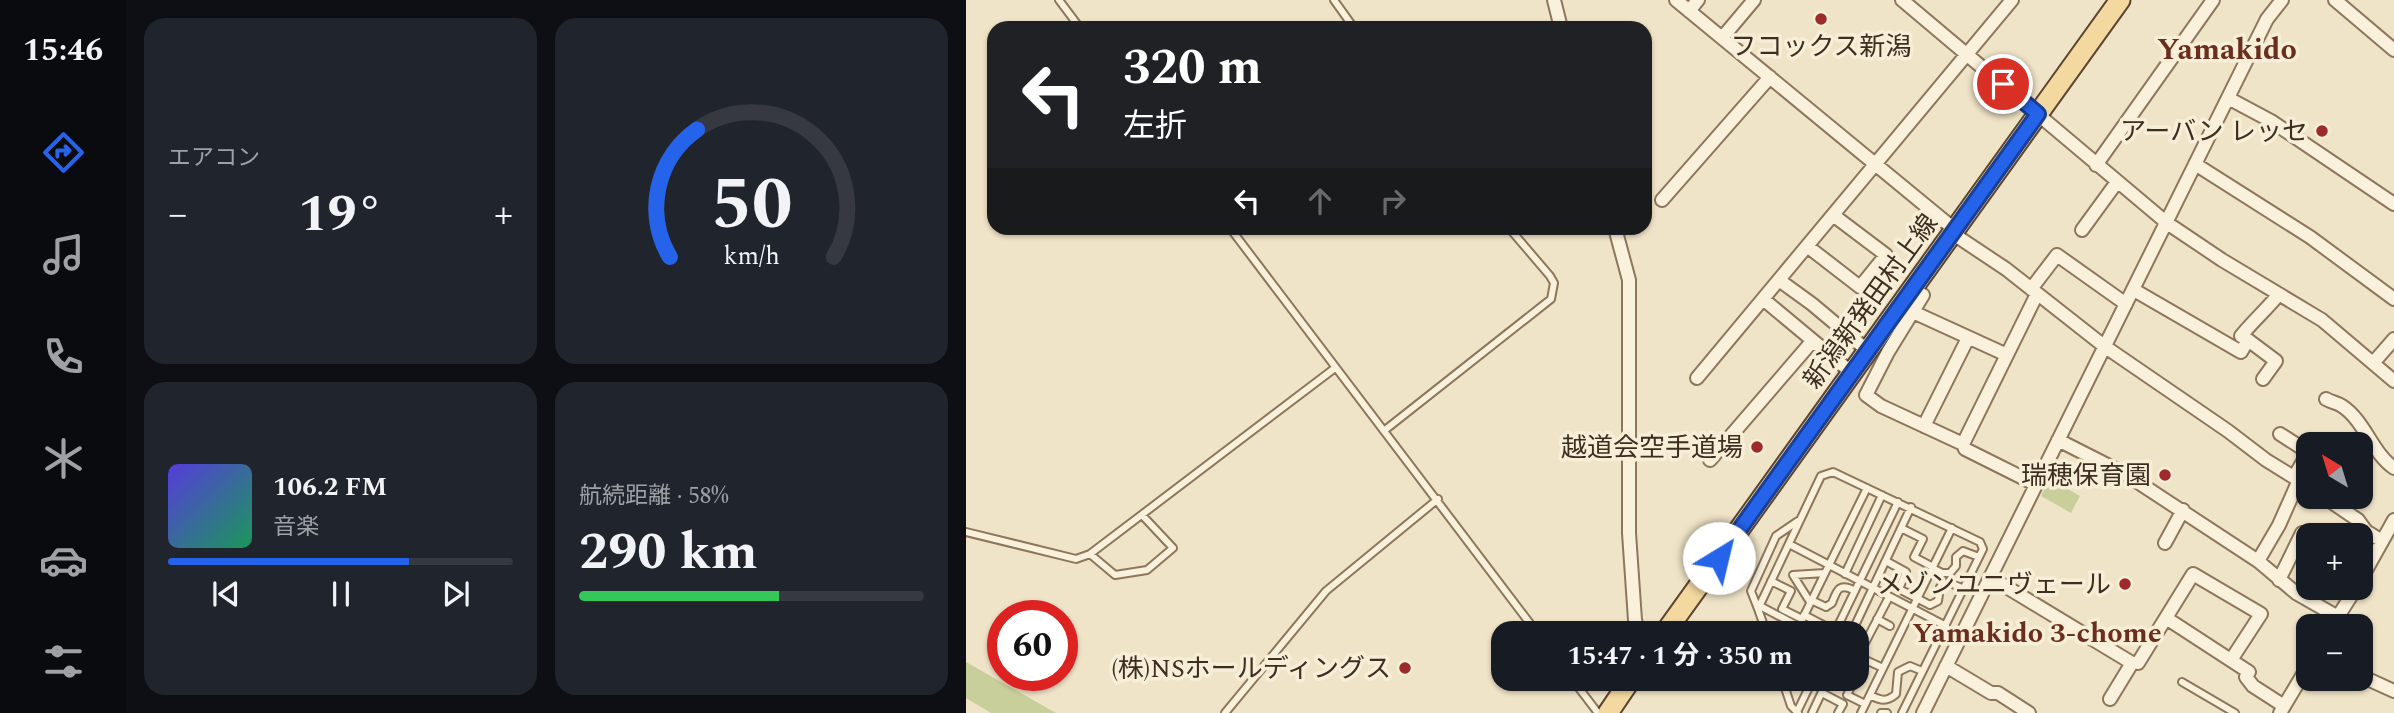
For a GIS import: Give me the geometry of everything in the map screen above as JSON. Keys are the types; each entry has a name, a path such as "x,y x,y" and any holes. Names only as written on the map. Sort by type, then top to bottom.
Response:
{"main road":[{"name":"新潟新発田村上線","path":"1673,621 2120,0"},
{"path":"1608,713 1623,691"}],"street":[{"path":"1554,0 1559,21"},
{"path":"1676,0 1876,164 1953,231 2104,346 2266,460 2296,478"},
{"path":"1689,11 1698,0"},
{"path":"1722,38 1754,0"},
{"path":"1902,0 2167,223 2322,320 2394,381"},
{"path":"1697,378 2012,0"},
{"path":"2096,165 2213,0"},
{"path":"1923,713 2267,19 2282,0"},
{"path":"2335,0 2394,50"},
{"path":"1662,200 1770,77"},
{"path":"2228,98 2271,121 2394,204"},
{"path":"2195,164 2310,237 2394,299"},
{"path":"2082,230 2117,182"},
{"path":"1807,246 1860,287 1886,255 1833,215"},
{"path":"1617,235 1629,280 1629,533 1635,621"},
{"path":"1963,444 2007,355 2034,291 2057,255 2126,304"},
{"path":"1779,280 1868,351"},
{"path":"1912,289 1923,295 1888,352 1866,395 1881,406 1963,444 1965,449 2035,484"},
{"path":"2134,290 2241,352 2248,340 2276,361 2263,379"},
{"path":"2241,335 2257,316 2263,314 2278,294"},
{"path":"1763,299 1852,373"},
{"path":"1913,312 2007,355"},
{"path":"1924,426 1968,338"},
{"path":"2374,362 2394,339"},
{"path":"1710,460 1808,345 1816,343"},
{"path":"2326,400 2343,406 2385,462 2394,468"},
{"path":"2280,434 2296,445"},
{"path":"2057,440 2127,475 2183,510 2258,561 2324,614"},
{"path":"2258,561 2296,491"},
{"path":"2342,509 2382,541"},
{"path":"2165,543 2183,510"},
{"path":"2373,557 2394,520"},
{"path":"2279,580 2296,545"},
{"path":"2138,663 2193,575 2260,614 2231,660"},
{"path":"1990,577 2132,663 2110,699"},
{"path":"2166,618 2249,672 2246,677 2253,686 2282,709 2296,686"},
{"path":"1947,666 2029,713"},
{"path":"2373,681 2394,691"}],"lane":[{"path":"1059,0 1075,21"},
{"path":"1334,0 1349,21"},
{"path":"1235,235 1528,621"},
{"path":"1385,430 1551,299 1554,283 1515,235"},
{"path":"966,532 1076,559 1090,554 1335,368"},
{"path":"1759,608 1821,477 1833,472 1980,542 1983,549 1902,713"},
{"path":"1801,621 1867,488"},
{"path":"1845,574 1882,495"},
{"path":"1224,713 1326,591 1438,499"},
{"path":"1838,621 1898,502"},
{"path":"1857,621 1911,507"},
{"path":"1090,554 1115,575 1147,570 1172,548 1142,515"},
{"path":"1763,621 1751,591 1776,536 1801,519"},
{"path":"1901,528 1923,539 1914,557 1942,573 1950,573 1956,566 1956,557 1963,551 1979,557"},
{"path":"1861,713 1952,528"},
{"path":"1789,544 1946,626"},
{"path":"1886,561 1906,572 1899,589 1930,605 1938,601 1940,587 1948,582 1964,589"},
{"path":"1825,573 1793,575 1811,601 1826,607 1832,603 1835,591 1839,588 1848,587 1855,591"},
{"path":"1772,581 1791,591 1782,609 1795,621"},
{"path":"1869,635 1889,597"},
{"path":"1759,608 1790,621"},
{"path":"1779,621 1781,617"},
{"path":"1824,621 1826,617"},
{"path":"1877,619 1890,626"},
{"path":"1869,662 1883,668"},
{"path":"1870,695 1884,701 1890,699 1896,694 1898,671 1910,666 1922,671"},
{"path":"2182,682 2235,713"},
{"path":"1581,691 1598,713"},
{"path":"1786,691 1791,706 1798,712 1807,691"},
{"path":"1849,691 1847,695 1865,705"},
{"path":"1812,713 1822,693 1843,704 1838,713"},
{"path":"1881,713 1887,713"}],"green space":[{"path":"2050,479 2080,496 2071,513 2041,496"},
{"path":"966,662 987,674 987,691 1017,691 1056,713 991,713 966,698"}],"place":[{"name":"フコックス新潟","path":"1821,19"},
{"name":"アーバン レッセ","path":"2322,131"},
{"name":"越道会空手道場","path":"1757,447"},
{"name":"瑞穂保育園","path":"2165,475"},
{"name":"メゾンユニヴェール","path":"2125,584"},
{"name":"(株)NSホールディングス","path":"1405,668"}],"district":[{"name":"Yamakido","path":"2227,49"},
{"name":"Yamakido 3-chome","path":"2037,632"}],"route":[{"path":"1719,558 2038,114 2003,84"}]}
